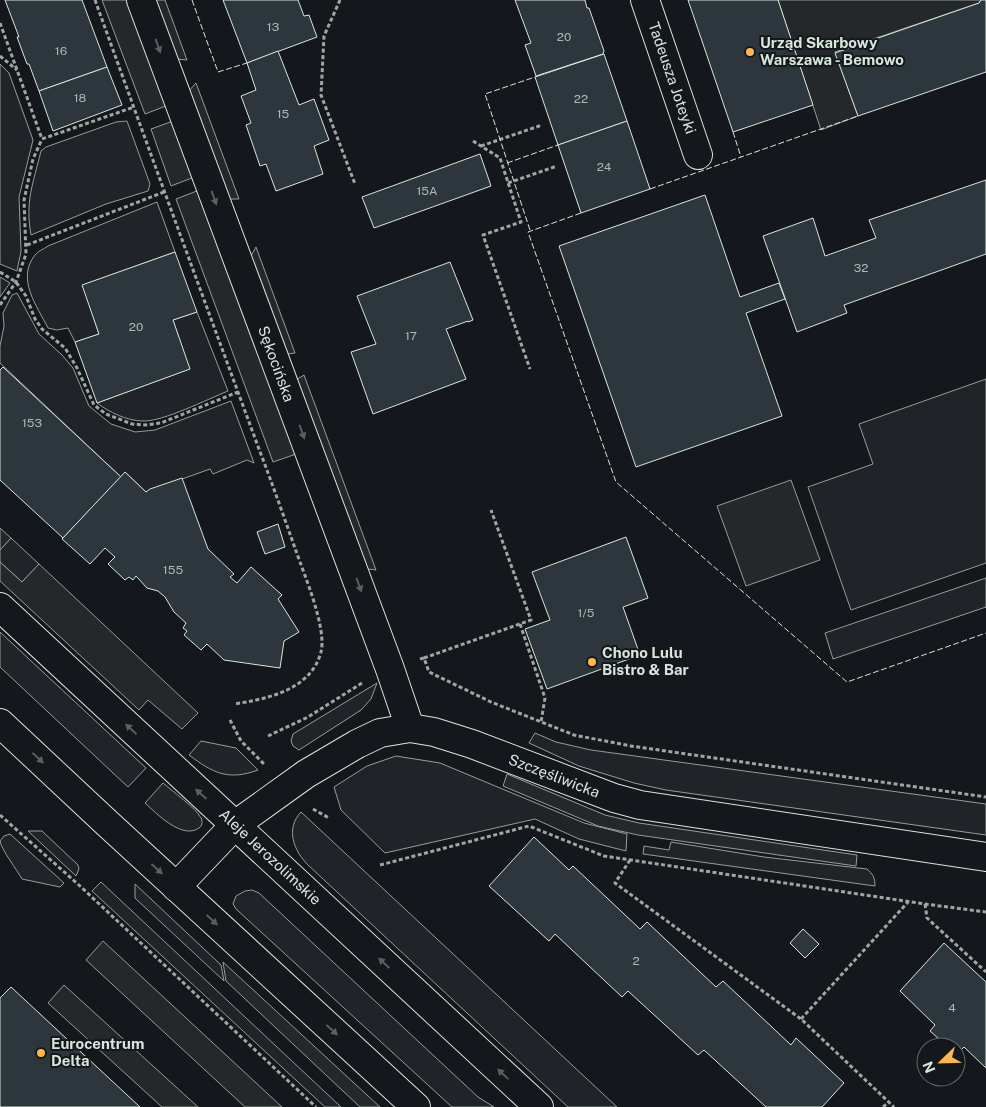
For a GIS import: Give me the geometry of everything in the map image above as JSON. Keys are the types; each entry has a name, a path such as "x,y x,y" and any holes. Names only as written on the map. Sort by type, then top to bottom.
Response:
{"street":[{"name":"Sękocińska","path":"141,0 390,669 410,728"},
{"name":"Tadeusza Joteyki","path":"645,0 698,155"},
{"name":"Aleje Jerozolimskie","path":"0,607 539,1107"},
{"path":"0,723 416,1107"},
{"name":"Szczęśliwicka","path":"176,887 235,825 306,774 357,744 380,733 410,728 434,732 457,739 614,798 640,804 986,857"}],"path":[{"path":"95,0 316,607 320,627 322,650 313,670 296,684 279,694 261,700 234,704"},
{"path":"340,0 324,36 320,95 354,184"},
{"path":"0,23 42,139 33,159 24,200 26,254 16,282 0,305"},
{"path":"0,56 17,70"},
{"path":"42,139 134,107"},
{"path":"480,146 542,124"},
{"path":"473,141 500,158 521,222 483,235 530,369"},
{"path":"508,183 557,166"},
{"path":"27,245 164,192"},
{"path":"0,272 16,282 26,296 34,319 42,330 65,348 77,368 94,405 106,414 132,424 161,423 238,392"},
{"path":"268,736 308,717 347,694 378,672 424,658 531,620 491,510"},
{"path":"520,624 545,698 541,722"},
{"path":"424,658 429,672 491,702 574,735 631,746 986,797"},
{"path":"230,720 240,741 268,768"},
{"path":"306,806 329,818"},
{"path":"0,815 80,886 316,1107"},
{"path":"380,865 529,826 604,856 986,912"},
{"path":"630,860 615,884 801,1019 894,1107"},
{"path":"801,1019 909,901"},
{"path":"924,904 927,918 986,972"},
{"path":"883,1107 888,1102"}],"shaded area":[{"path":"102,0 132,0 171,104 145,114"},
{"path":"153,0 165,0 187,60 176,59"},
{"path":"778,0 981,0 979,3 835,52 858,116 821,130"},
{"path":"0,64 9,73 33,140 19,197 21,251 17,271 0,264"},
{"path":"196,83 239,199 229,199 187,93"},
{"path":"176,120 197,176 171,186 151,129"},
{"path":"127,121 150,184 148,191 106,204 31,235 29,202 41,151 46,147 116,122"},
{"path":"202,189 299,453 273,462 176,199"},
{"path":"157,202 175,252 83,285 99,334 75,342 68,328 57,330 48,328 34,302 28,283 27,273 35,255 48,246"},
{"path":"256,247 295,353 287,354 250,258"},
{"path":"0,277 10,283 0,297"},
{"path":"17,293 39,334 73,368 89,406 111,424 135,432 155,430 231,401 254,463 247,460 213,474 210,469 146,492 125,472 121,477 0,363 0,346 4,326 3,313 12,295"},
{"path":"197,312 228,391 173,414 143,421 125,418 97,403 189,369 173,320"},
{"path":"304,375 376,570 368,569 363,565 296,380"},
{"path":"986,379 986,563 851,610 808,487 873,464 859,424"},
{"path":"791,480 820,560 746,586 717,506"},
{"path":"0,528 11,538 0,550"},
{"path":"11,538 39,564 22,582 0,562 0,550"},
{"path":"0,562 22,582 39,564 198,713 182,729 148,700 139,710 0,581"},
{"path":"986,578 986,607 833,659 825,633"},
{"path":"0,632 146,768 128,787 0,667"},
{"path":"377,683 371,699 361,710 299,750 293,746 291,741 293,734"},
{"path":"535,733 556,742 591,750 986,804 986,835 666,790 634,783 579,766 529,743"},
{"path":"201,741 236,748 258,770 238,775 213,771 189,755"},
{"path":"396,756 440,763 584,823 627,834 626,851 579,839 535,819 385,853 341,810 334,787 367,766"},
{"path":"507,774 605,815 639,823 857,855 856,866 638,835 598,826 503,786"},
{"path":"163,783 198,814 202,821 200,827 192,831 177,828 145,803"},
{"path":"301,812 617,1107 568,1107 308,865 295,847 292,833 293,825"},
{"path":"28,831 42,831 78,865 79,869 76,876"},
{"path":"10,834 64,883 60,887 22,879 1,845 0,841 4,836"},
{"path":"671,842 764,857 867,869 873,876 875,886 643,854 644,846 669,850"},
{"path":"101,882 341,1107 325,1107 92,891"},
{"path":"135,884 221,965 224,981 135,898"},
{"path":"252,890 259,893 478,1097 494,1107 452,1107 236,909 233,904 236,896 245,891"},
{"path":"103,941 282,1107 245,1107 86,960"},
{"path":"223,962 380,1107 360,1107 226,981"},
{"path":"64,985 198,1107 162,1107 48,1003"}],"building":[{"path":"5,0 82,0 107,67 39,91 29,64 27,64"},
{"path":"223,0 298,0 304,16 309,15 317,37 247,63"},
{"path":"515,0 585,0 604,51 603,54 536,76 525,45 531,43"},
{"name":"Urząd Skarbowy Warszawa - Bemowo","path":"688,0 778,0 813,105 733,132"},
{"path":"981,0 986,0 986,72 858,116 835,53 979,3"},
{"path":"278,51 299,105 314,99 329,140 314,146 323,174 276,191 266,164 260,166 246,125 251,123 241,96 256,90 247,63"},
{"path":"604,54 627,121 558,145 535,77"},
{"path":"107,67 122,105 53,131 39,91"},
{"path":"627,121 650,189 581,213 558,145"},
{"path":"480,154 491,186 374,228 362,197"},
{"path":"986,180 986,254 844,305 847,313 797,332 763,236 813,218 825,256 876,238 869,220"},
{"path":"705,195 740,297 779,283 785,299 746,313 782,416 636,467 559,246"},
{"path":"175,252 197,312 173,320 190,369 97,403 75,342 99,334 82,285"},
{"path":"450,262 473,320 446,329 466,379 373,414 351,352 376,344 357,296"},
{"path":"3,367 121,477 63,538 0,480 0,370"},
{"path":"125,472 146,492 182,478 208,549 234,574 230,577 237,583 251,567 282,595 278,599 299,632 284,641 280,668 224,660 207,644 201,650 184,635 187,631 183,628 186,623 174,612 165,597 158,591 147,588 136,576 133,580 129,577 125,580 108,564 115,557 105,548 90,564 62,539"},
{"path":"278,524 285,547 265,554 257,532"},
{"path":"626,537 648,598 623,607 640,655 547,689 525,629 550,620 532,572"},
{"path":"534,837 569,870 573,866 640,929 647,922 716,987 723,981 791,1045 796,1038 844,1083 822,1107 766,1107 704,1050 698,1055 628,991 622,997 555,934 549,941 489,886"},
{"path":"803,929 819,944 805,958 790,943"},
{"path":"944,943 986,982 986,1068 966,1049 966,1037 937,1037 930,1031 935,1025 900,991"},
{"name":"Eurocentrum Delta","path":"11,987 140,1107 0,1107 0,998"}],"fence":[{"path":"192,0 218,72 247,63"},
{"path":"530,230 485,94 535,77"},
{"path":"650,189 858,116"},
{"path":"733,132 741,157"},
{"path":"507,163 558,145"},
{"path":"581,213 528,232 616,482 847,682 986,633"}],"place":[{"name":"Urząd Skarbowy Warszawa - Bemowo","path":"750,52"},
{"name":"Chono Lulu Bistro & Bar","path":"592,662"},
{"name":"Eurocentrum Delta","path":"41,1053"}]}
